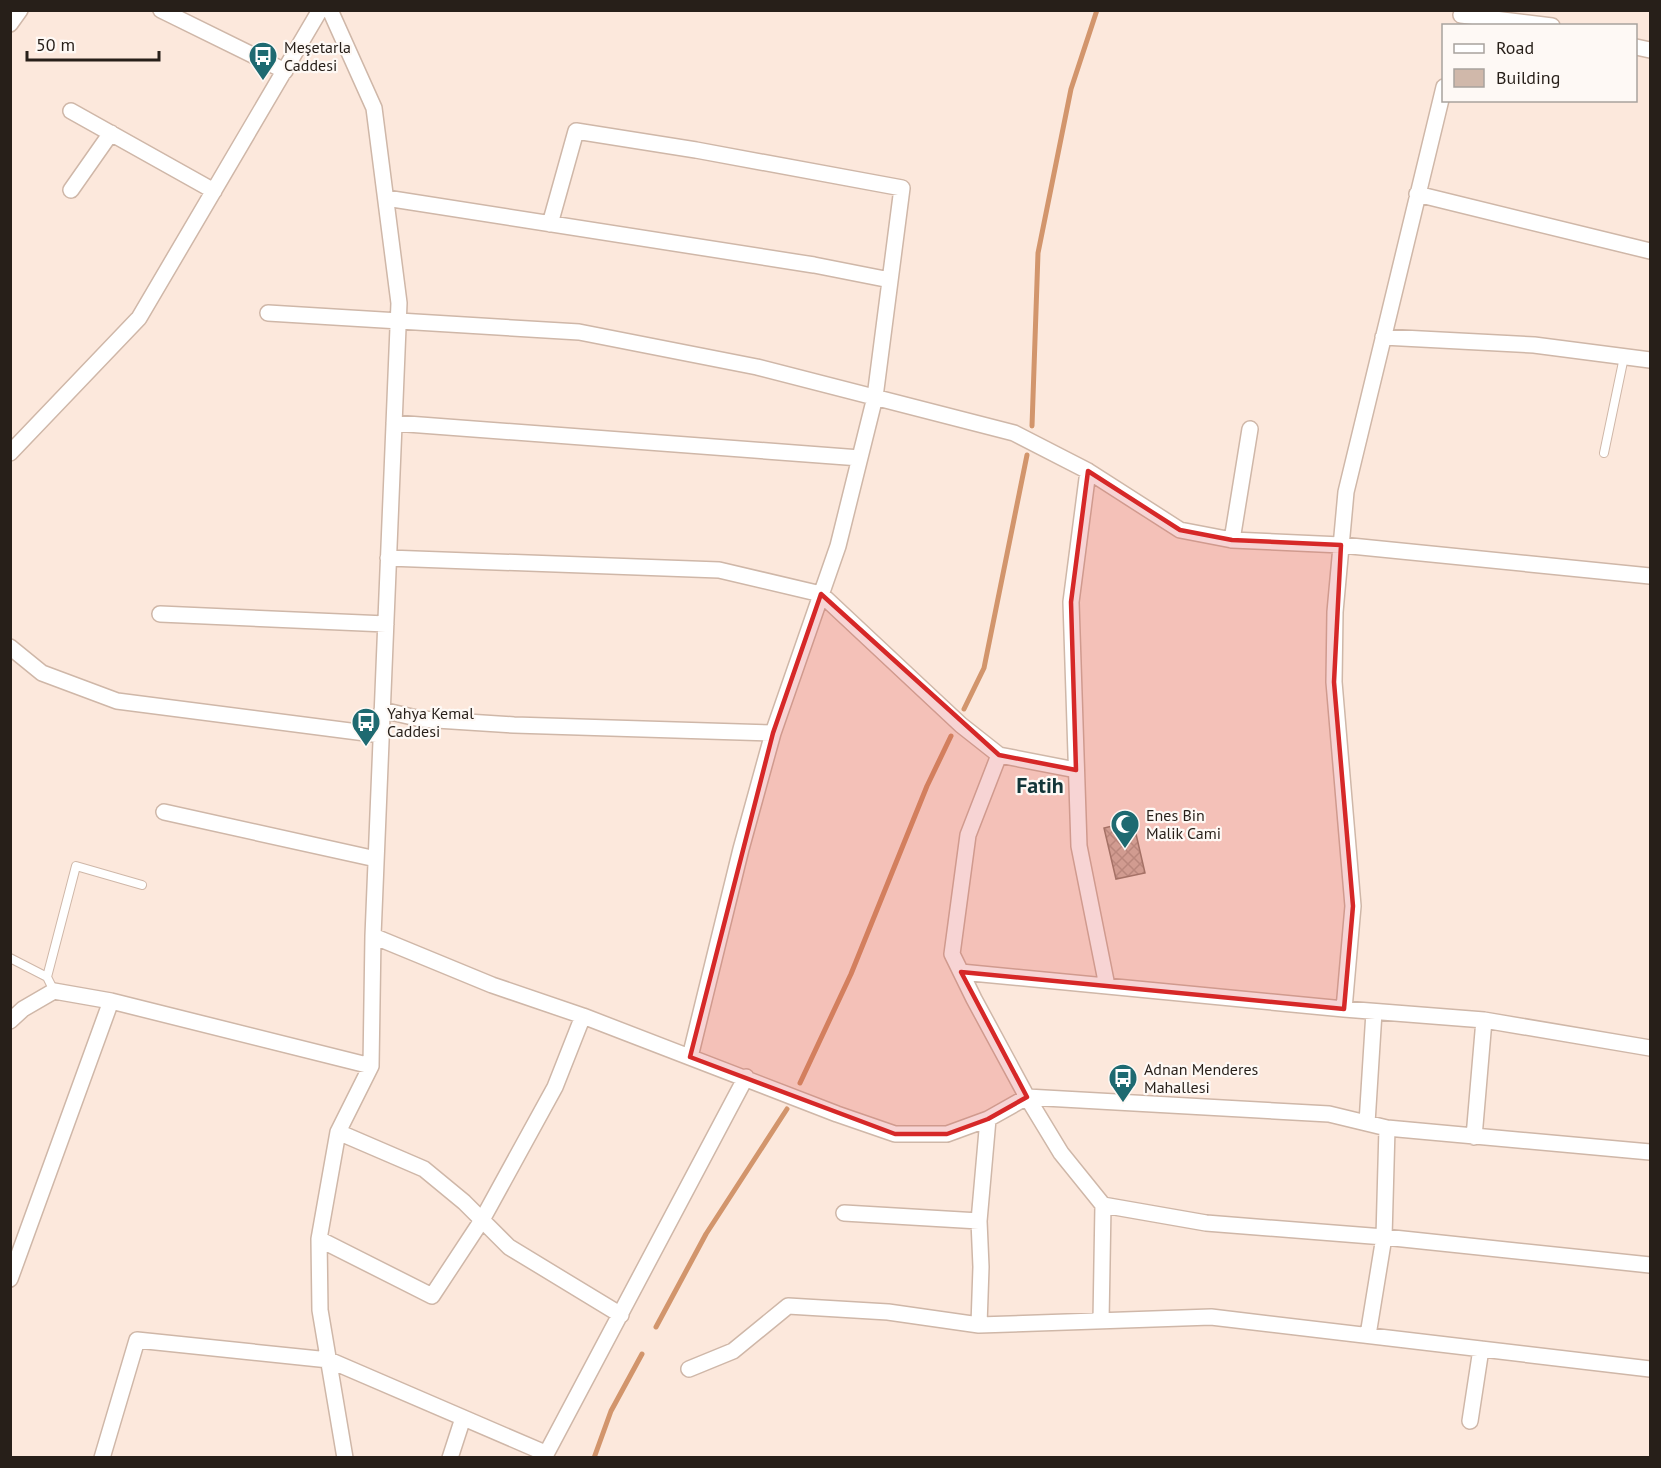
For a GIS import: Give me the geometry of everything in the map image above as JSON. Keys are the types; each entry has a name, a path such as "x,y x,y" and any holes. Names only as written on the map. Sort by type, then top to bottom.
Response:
{"street":[{"path":"10,24 20,10"},
{"path":"161,10 285,71"},
{"path":"10,453 139,318 320,10"},
{"path":"330,10 374,108 399,303 373,936 371,1066 338,1132 319,1239 320,1310 345,1458"},
{"path":"1460,17 1532,24"},
{"path":"1344,1009 1353,906 1334,682 1335,612 1346,492 1442,91"},
{"path":"70,111 214,191"},
{"path":"550,224 576,131 696,150 902,188 875,397 837,546 773,733 741,849 690,1057"},
{"path":"71,190 111,133"},
{"path":"1418,195 1650,250"},
{"path":"386,198 814,265 890,280"},
{"path":"268,313 398,319 579,332 757,367 1014,433 1088,471 1180,530 1232,540 1341,545 1650,576"},
{"path":"1383,337 1534,345 1650,360"},
{"path":"394,423 860,458"},
{"path":"1232,540 1250,429"},
{"path":"1088,471 1071,602 1076,770 1079,846 1107,986"},
{"path":"388,558 719,570 821,594 961,725 999,755 1076,770"},
{"path":"160,614 386,624"},
{"path":"10,647 42,673 117,701 381,735"},
{"path":"382,710 421,719 514,725 773,733"},
{"path":"999,755 968,835 952,954 1027,1097 1061,1153 1102,1205 1101,1321"},
{"path":"164,812 376,859"},
{"path":"373,936 492,985 583,1016 837,1114 895,1134 947,1134 988,1119 1027,1097 1329,1114 1387,1128 1650,1152"},
{"path":"961,972 1374,1012 1484,1020 1650,1048"},
{"path":"10,1021 54,991 111,1002 371,1066"},
{"path":"10,1279 111,1002"},
{"path":"1367,1123 1374,1012"},
{"path":"319,1239 432,1296 482,1220 555,1087 583,1016"},
{"path":"1474,1137 1484,1020"},
{"path":"102,1458 137,1340 329,1360 545,1455 746,1077"},
{"path":"979,1325 981,1267 979,1221 988,1119"},
{"path":"1368,1335 1384,1236 1387,1128"},
{"path":"338,1132 424,1169 464,1202 509,1247 621,1315"},
{"path":"1102,1205 1206,1223 1384,1236 1650,1265"},
{"path":"844,1213 979,1221"},
{"path":"689,1369 733,1351 788,1306 888,1312 979,1325 1211,1317 1650,1369"},
{"path":"1470,1421 1481,1349"},
{"path":"450,1458 463,1418"}],"lane":[{"path":"1604,453 1624,357"},
{"path":"47,977 76,866 142,885"},
{"path":"10,958 47,977 54,991"}],"highlighted area":[{"path":"1088,471 1180,530 1232,540 1341,545 1334,682 1353,906 1344,1009 961,972 1027,1097 988,1119 947,1134 895,1134 690,1057 773,733 821,594 999,755 1076,770 1071,602"}],"building":[{"name":"Enes Bin Malik Cami","path":"1133,821 1145,873 1116,879 1104,828"}],"waterway":[{"path":"1032,426 1038,253 1071,89 1097,10"},
{"path":"964,709 984,668 1027,455"},
{"path":"800,1083 851,974 927,786 951,736"},
{"path":"656,1327 706,1234 787,1109"},
{"path":"594,1458 611,1411 642,1354"}],"place":[{"name":"Meşetarla Caddesi","path":"263,82"},
{"name":"Yahya Kemal Caddesi","path":"366,748"},
{"name":"Enes Bin Malik Cami","path":"1125,850"},
{"name":"Adnan Menderes Mahallesi","path":"1123,1104"}],"district":[{"name":"Fatih","path":"1040,785"}]}
